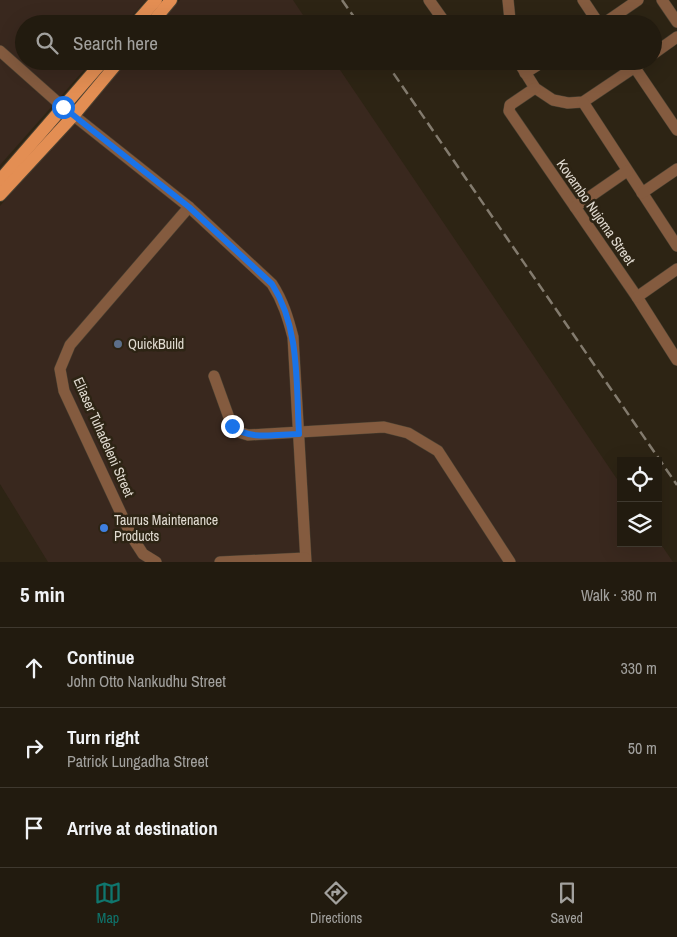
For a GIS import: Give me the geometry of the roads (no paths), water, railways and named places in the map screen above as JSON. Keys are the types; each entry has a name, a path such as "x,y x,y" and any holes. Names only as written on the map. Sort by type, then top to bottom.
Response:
{"main road":[{"path":"143,15 156,0"},
{"path":"158,15 171,0"},
{"path":"0,195 68,111 97,70"},
{"path":"0,180 110,70"}],"street":[{"path":"429,0 440,15"},
{"path":"508,0 510,15"},
{"path":"583,0 593,15"},
{"path":"616,15 638,0"},
{"path":"662,0 677,22"},
{"path":"662,48 677,37"},
{"path":"0,51 15,64"},
{"path":"22,70 68,111 189,207 272,284 286,310 293,337 306,560 220,562"},
{"path":"523,70 535,88 553,100 568,103 583,102 630,70"},
{"path":"525,73 530,70"},
{"path":"642,70 677,130"},
{"name":"Kovambo Nujoma Street","path":"535,88 510,104 509,111 637,297 677,360"},
{"path":"583,102 677,246"},
{"path":"642,193 677,169"},
{"path":"575,207 627,171"},
{"name":"Eliaser Tuhadeleni Street","path":"156,562 143,554 132,538 64,391 60,368 70,345 189,207"},
{"path":"637,297 677,269"},
{"path":"214,376 232,426 238,432 248,435 299,434 384,427 408,433 438,451 510,562"}],"railway":[{"path":"342,0 353,15"},
{"path":"391,70 677,485"}],"place":[{"name":"QuickBuild","path":"118,344"},
{"name":"Taurus Maintenance Products","path":"104,528"}]}
